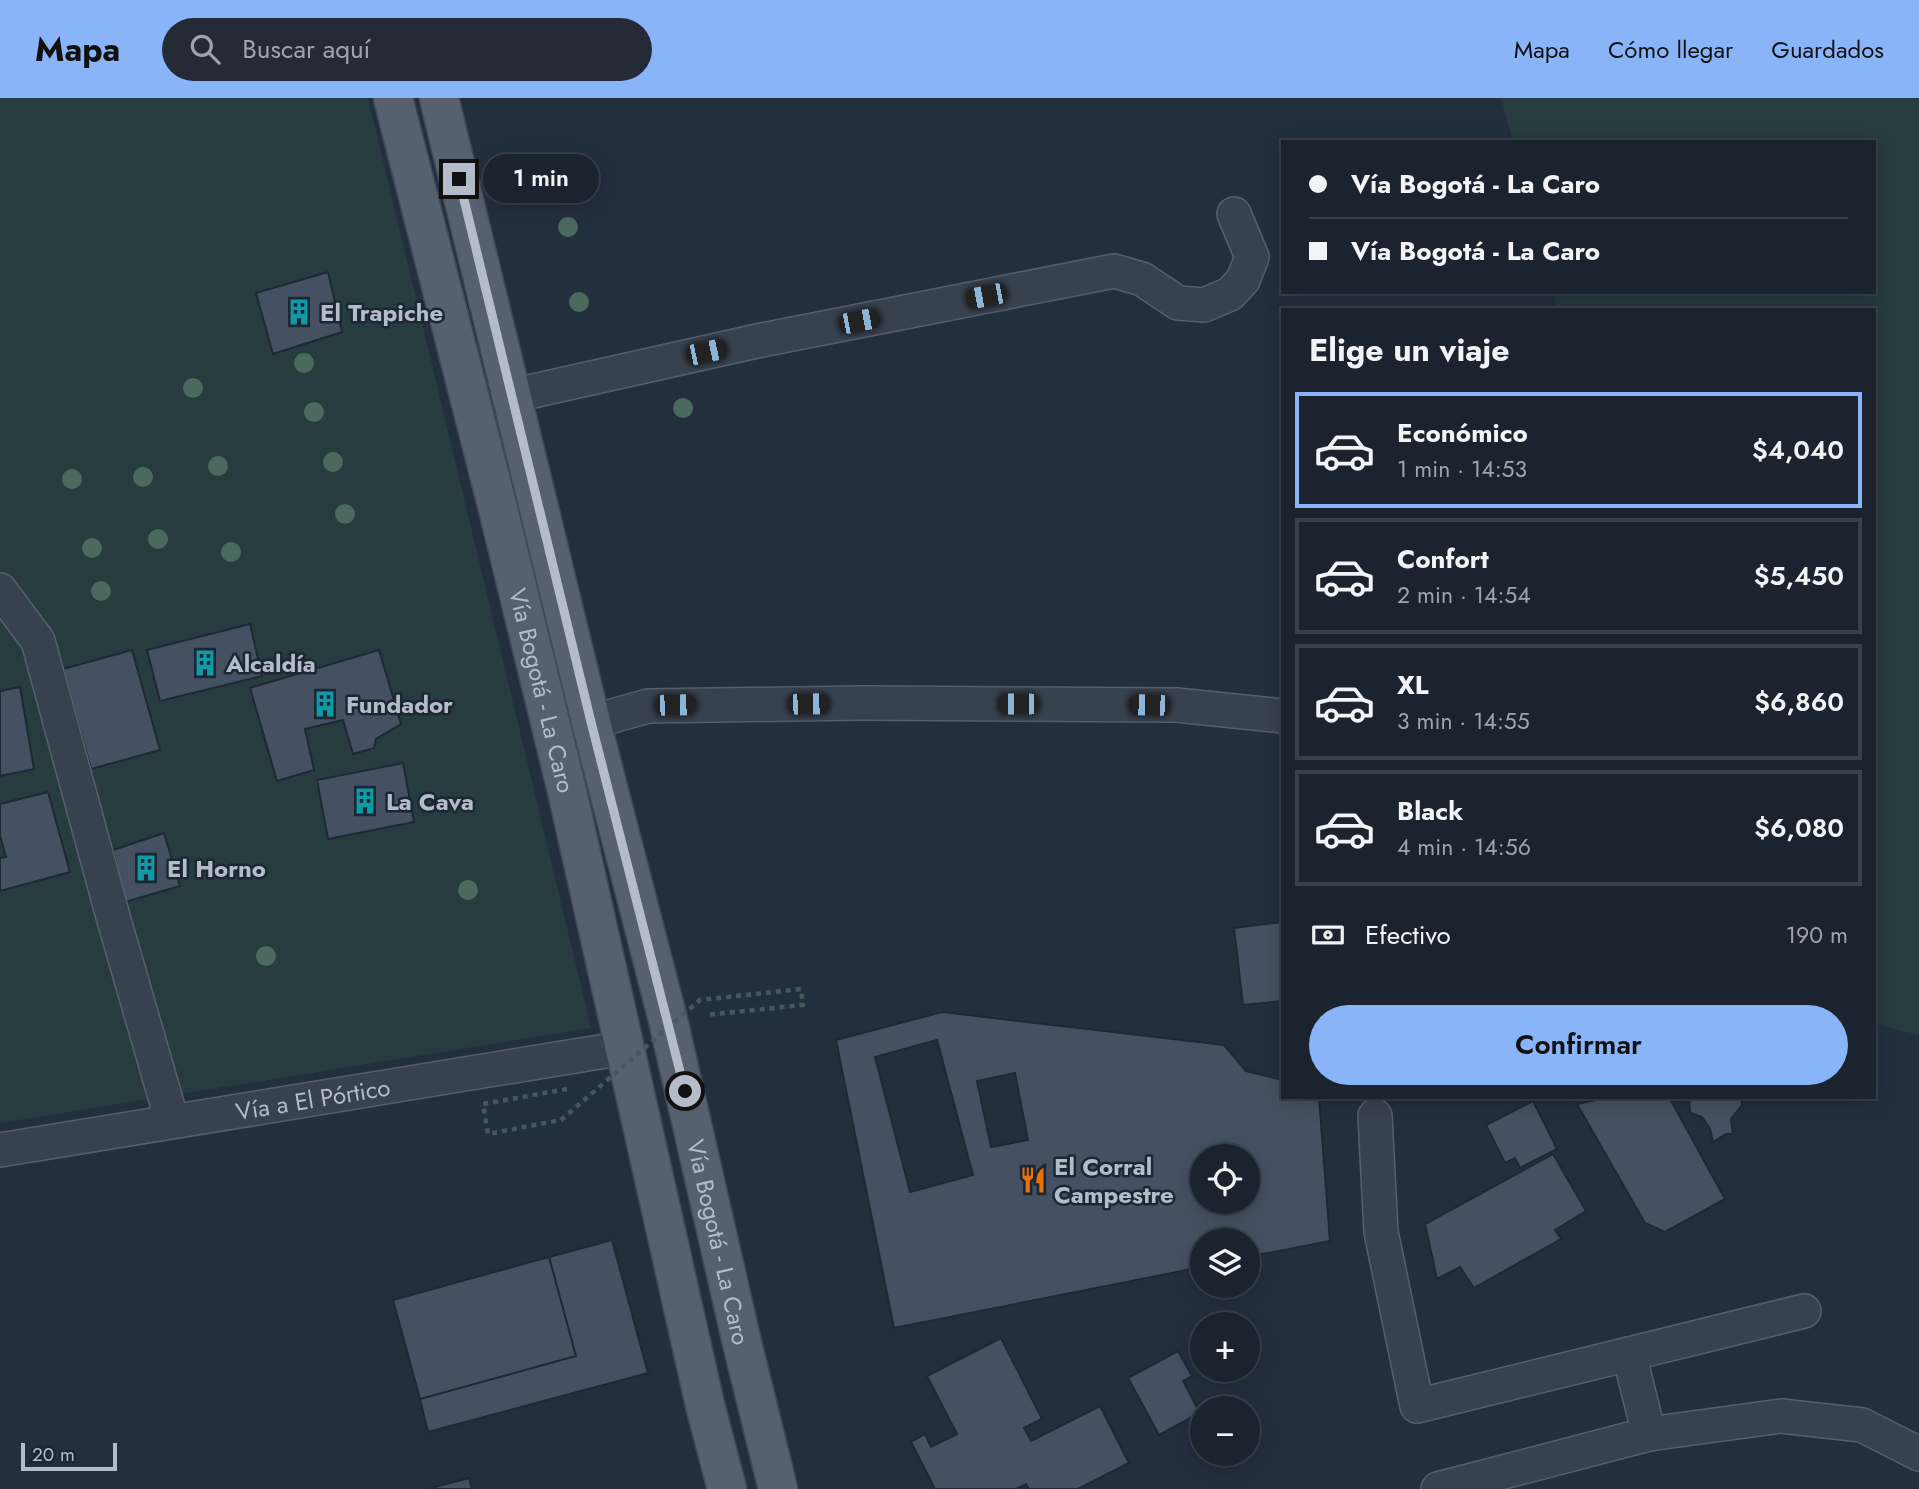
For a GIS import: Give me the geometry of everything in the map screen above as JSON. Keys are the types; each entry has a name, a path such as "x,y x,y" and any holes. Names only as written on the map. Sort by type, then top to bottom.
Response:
{"main road":[{"name":"Vía Bogotá - La Caro","path":"393,98 567,791 705,1405 727,1489"},
{"name":"Vía Bogotá - La Caro","path":"439,98 591,722 668,1020 778,1489"}],"street":[{"path":"511,396 757,341 1114,271 1142,279 1178,303 1204,304 1230,294 1243,280 1252,257 1234,214"},
{"path":"0,590 38,641 172,1121"},
{"path":"591,722 648,706 861,703 1176,705 1281,716"},
{"name":"Vía a El Pórtico","path":"0,1150 624,1048"},
{"path":"1375,1116 1381,1232 1417,1406 1804,1311"},
{"path":"1629,1354 1649,1434"},
{"path":"1438,1489 1649,1434 1782,1416 1862,1425 1919,1454"}],"path":[{"path":"567,1089 483,1104 488,1134 562,1120 699,1000 801,989 803,1005 705,1015"}],"green space":[{"path":"0,98 368,98 591,1028 0,1123"},
{"path":"1501,98 1919,98 1919,1035 1876,1024 1876,308 1557,308 1554,294 1876,294 1876,140 1512,140"}],"building":[{"name":"El Trapiche","path":"328,272 342,332 273,354 256,293"},
{"name":"Alcaldía","path":"250,624 262,676 160,701 147,650"},
{"path":"132,650 160,750 91,769 63,669"},
{"name":"Fundador","path":"379,650 401,724 376,739 374,748 353,754 343,720 305,729 314,770 277,781 250,688"},
{"path":"20,687 34,769 0,776 0,691"},
{"name":"La Cava","path":"403,763 414,822 328,839 317,780"},
{"path":"48,792 70,872 0,891 0,858 6,857 0,836 0,804"},
{"name":"El Horno","path":"164,833 180,886 125,902 113,850"},
{"path":"1281,922 1281,1001 1243,1005 1234,928"},
{"name":"El Corral Campestre","path":"942,1012 1224,1045 1246,1071 1281,1080 1281,1099 1319,1099 1330,1241 1260,1255 1260,1228 1190,1228 1190,1269 894,1328 836,1040"},
{"path":"937,1040 973,1175 910,1192 875,1057"},
{"path":"1015,1073 1028,1140 991,1147 977,1081"},
{"path":"1601,1099 1670,1099 1725,1199 1665,1232 1645,1223 1577,1104"},
{"path":"1689,1099 1741,1099 1742,1105 1731,1119 1733,1134 1726,1134 1713,1142 1710,1129 1702,1117 1690,1113"},
{"path":"1533,1101 1557,1149 1520,1168 1515,1158 1505,1163 1486,1125"},
{"path":"1553,1154 1586,1211 1555,1230 1561,1239 1474,1288 1460,1267 1437,1279 1425,1224"},
{"path":"612,1240 648,1373 428,1432 420,1399 576,1356 549,1257"},
{"path":"549,1257 576,1356 420,1399 393,1300"},
{"path":"1001,1338 1042,1419 1024,1428 1031,1441 1100,1406 1129,1463 1078,1489 1029,1489 1026,1484 1016,1489 935,1489 911,1442 925,1434 931,1447 957,1434 927,1376"},
{"path":"1178,1351 1190,1372 1190,1377 1183,1381 1191,1396 1190,1418 1159,1435 1128,1378"},
{"path":"469,1478 472,1489 428,1489"}],"place":[{"name":"El Trapiche","path":"299,312"},
{"name":"Alcaldía","path":"205,663"},
{"name":"Fundador","path":"325,704"},
{"name":"La Cava","path":"365,801"},
{"name":"El Horno","path":"146,868"},
{"name":"El Corral Campestre","path":"1033,1180"}],"route":[{"path":"459,179 591,722 685,1091"}]}
